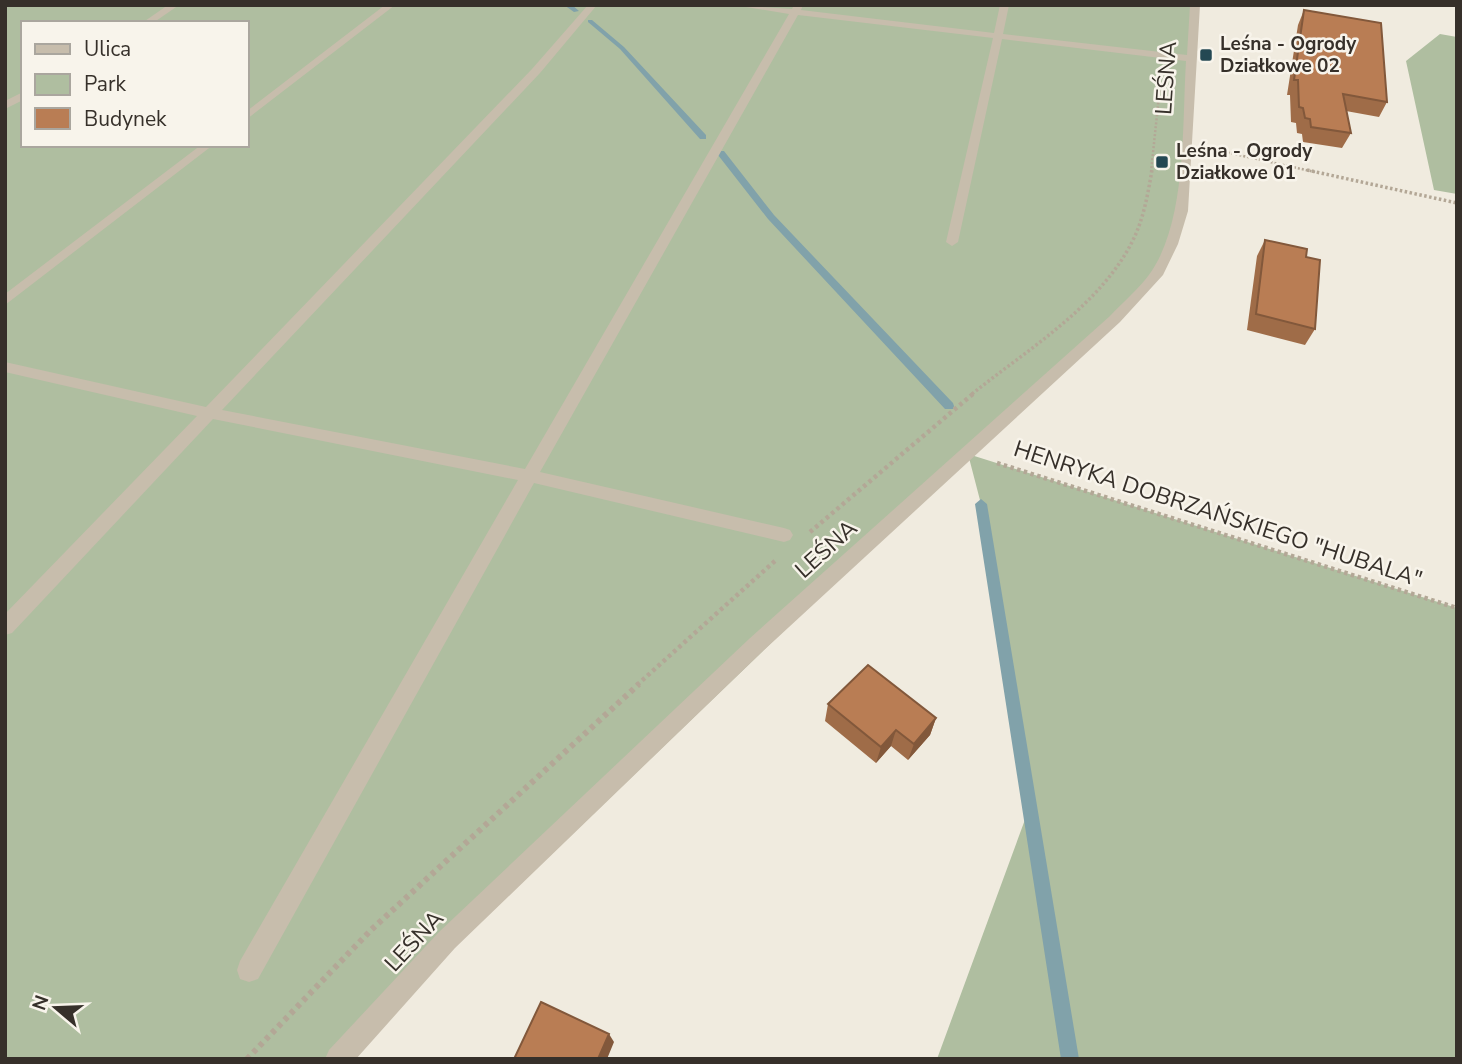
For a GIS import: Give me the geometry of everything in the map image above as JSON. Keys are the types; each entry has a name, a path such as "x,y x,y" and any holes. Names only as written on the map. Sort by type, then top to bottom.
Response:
{"street":[{"path":"149,21 175,5"},
{"path":"248,115 391,5"},
{"path":"5,626 536,71 593,5"},
{"path":"738,5 797,9 1192,59"},
{"path":"952,242 1005,5"},
{"name":"LEŚNA","path":"338,1059 447,940 756,645 1115,320 1156,275 1172,244 1182,211 1195,5"},
{"path":"249,970 797,9"},
{"path":"5,106 21,96"},
{"path":"5,301 205,147"},
{"path":"5,367 210,413 531,477 784,535"}],"path":[{"path":"1186,145 1457,204"},
{"name":"HENRYKA DOBRZAŃSKIEGO \"HUBALA\"","path":"968,454 1457,608"}],"green space":[{"path":"5,5 1195,5 1183,194 1156,275 338,1059 5,1059"},
{"path":"1440,34 1457,37 1457,194 1434,190 1406,61"},
{"path":"968,454 1457,608 1457,1059 937,1059 1030,806 981,504"}],"building":[{"path":"1304,10 1381,23 1387,102 1343,94 1351,133 1311,127 1310,119 1305,118 1303,108 1299,107 1298,80 1294,80"},
{"path":"1265,240 1307,249 1306,257 1320,260 1315,329 1256,314"},
{"path":"868,665 936,718 914,744 896,730 881,747 828,704"},
{"path":"541,1002 609,1034 598,1059 514,1059"}],"waterway":[{"path":"567,5 576,11"},
{"path":"590,21 622,48 703,137"},
{"path":"721,153 771,217 949,406"},
{"path":"981,504 1070,1059"}],"place":[{"name":"Leśna - Ogrody Działkowe 02","path":"1206,55"},
{"name":"Leśna - Ogrody Działkowe 01","path":"1162,162"}]}
